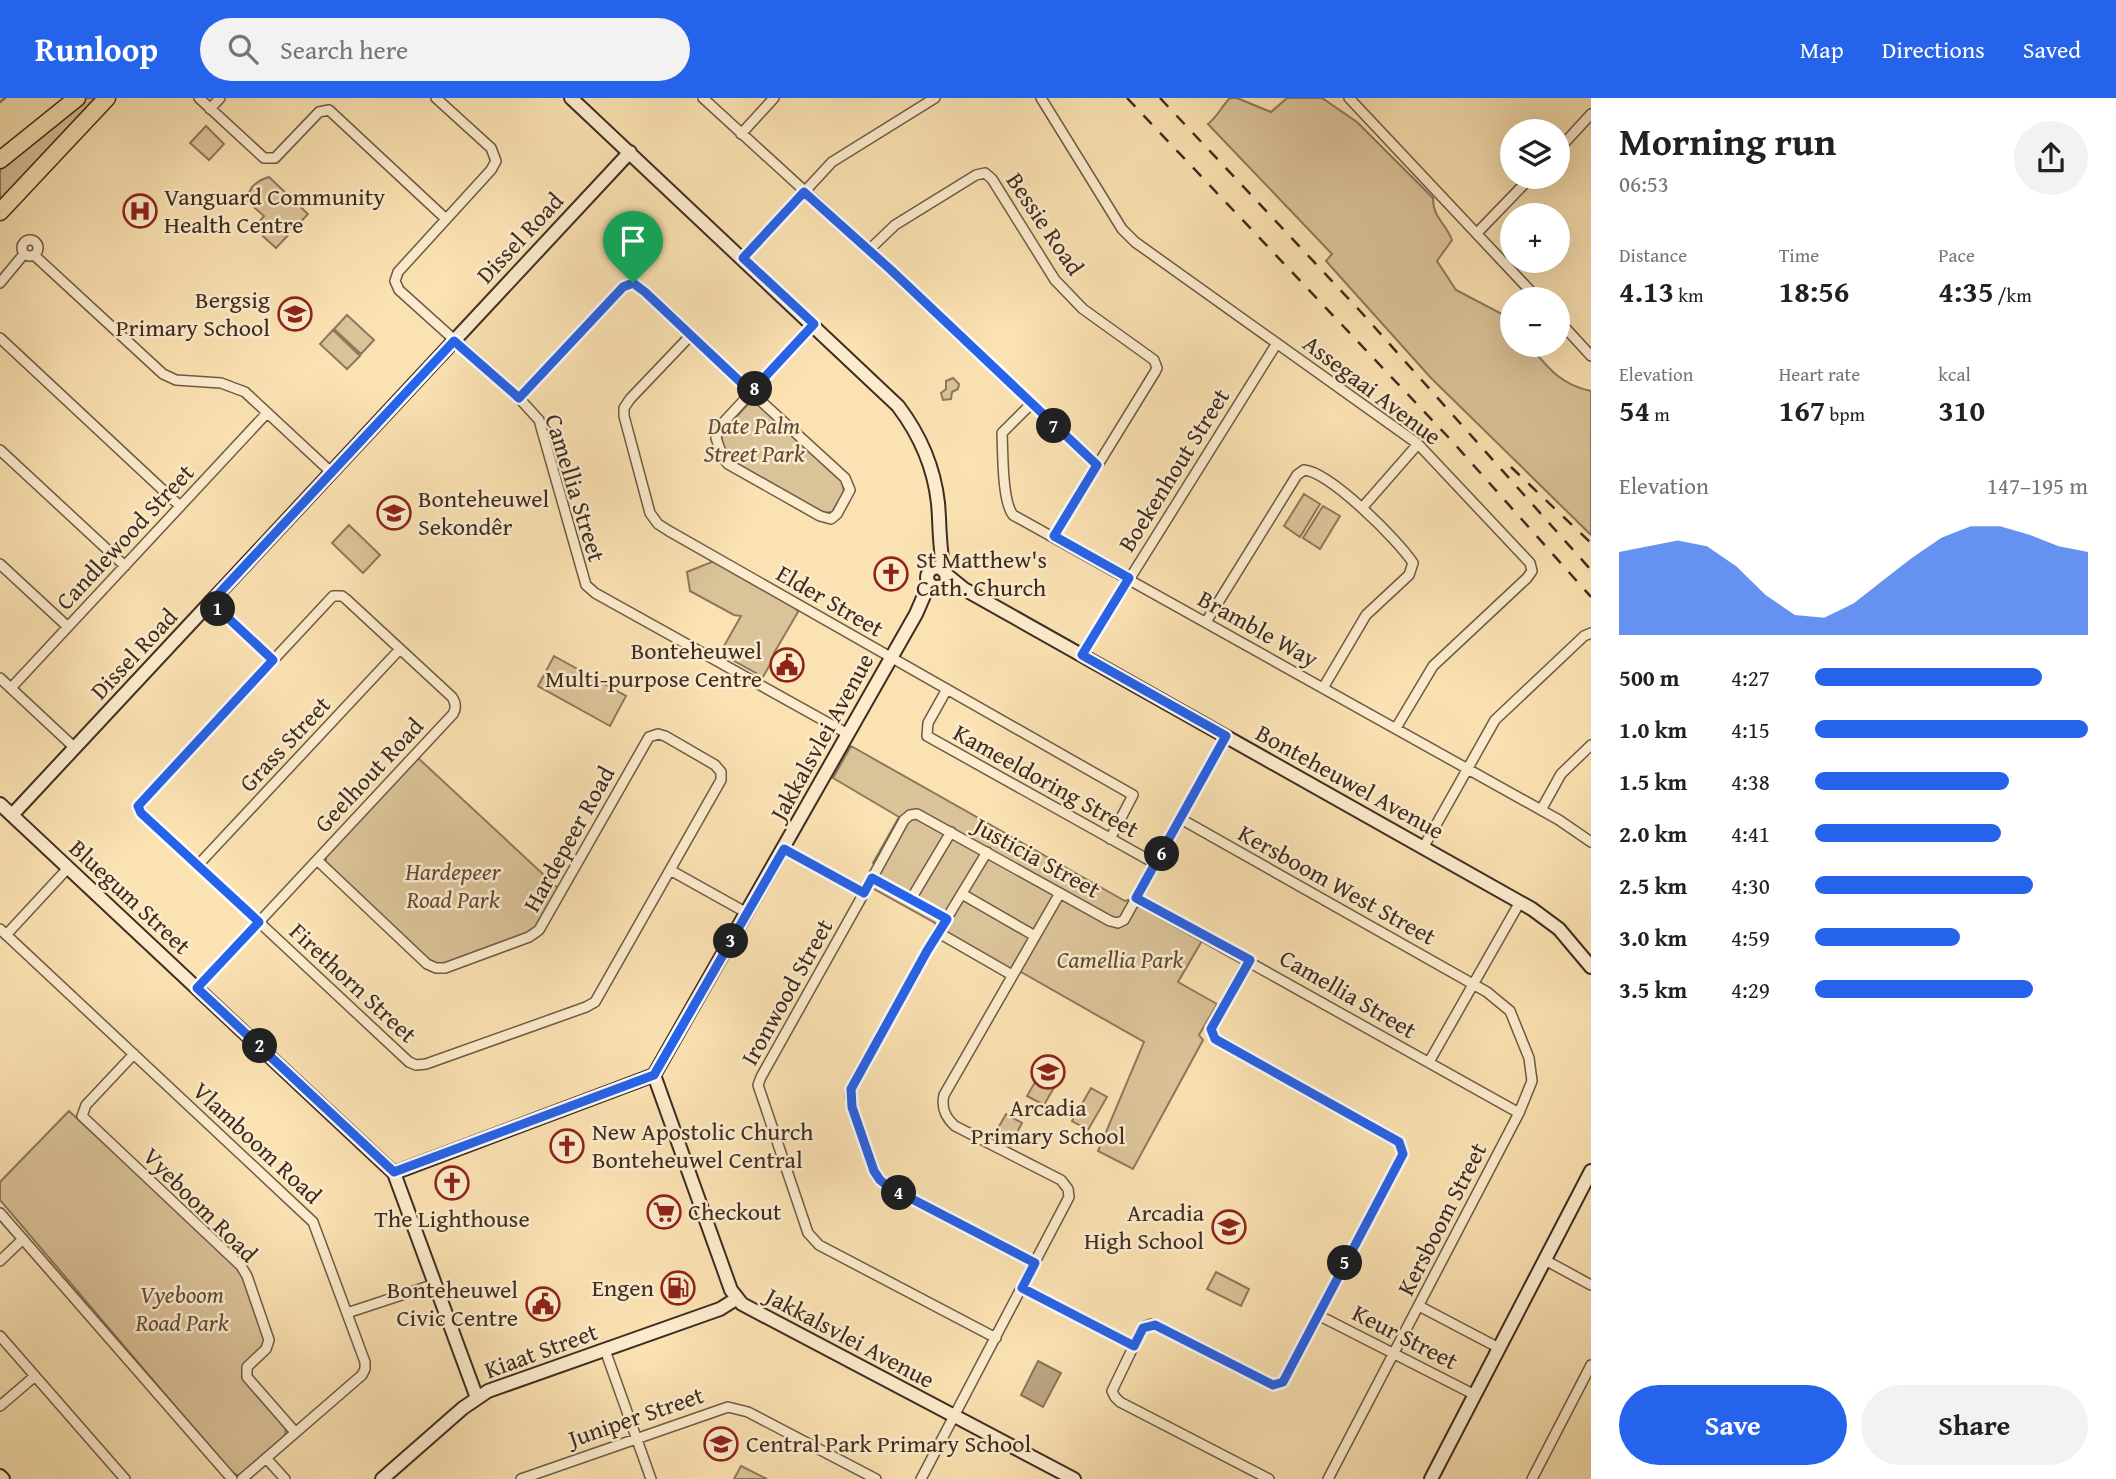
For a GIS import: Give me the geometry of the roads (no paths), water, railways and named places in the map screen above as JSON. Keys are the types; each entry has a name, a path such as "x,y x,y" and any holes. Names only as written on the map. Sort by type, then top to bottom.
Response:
{"highway":[{"path":"0,160 76,98"},
{"path":"0,212 107,98"}],"street":[{"path":"198,98 264,159 269,160 275,158 319,112 329,110 446,219"},
{"path":"210,109 220,98"},
{"name":"Camellia Street","path":"436,98 491,148 496,161 491,170 398,272 395,281 399,290 535,414 541,425 586,585 595,593 848,734"},
{"path":"571,98 892,399 912,426 932,471 937,499 939,579"},
{"path":"704,98 1097,465"},
{"path":"741,134 774,98"},
{"path":"743,258 839,158 935,98"},
{"name":"Assegaai Avenue","path":"1041,98 1122,229 1141,246 1418,444 1530,563 1532,571 1527,578 1433,666 1396,728"},
{"path":"1349,98 1527,287"},
{"path":"1570,137 1591,114"},
{"name":"Dissel Road","path":"12,815 630,152"},
{"name":"Bessie Road","path":"869,250 895,225 975,175 985,173 989,175 1055,280 1083,309 1150,356 1156,364 1155,372 1054,536"},
{"path":"1477,233 1519,189"},
{"path":"0,283 29,255 163,374 176,380 228,384 244,393 332,472"},
{"path":"519,398 628,284 637,285 751,392 848,482 849,490 831,519 820,516 728,464 716,438 717,432 751,392 814,324"},
{"path":"1570,333 1591,356"},
{"name":"Elder Street","path":"691,335 624,408 654,520 1133,795 1110,839"},
{"path":"0,338 180,506"},
{"name":"Boekenhout Street","path":"1082,655 1278,343"},
{"name":"Bramble Way","path":"1031,404 1002,433 1009,510 1013,515 1541,810 1591,842"},
{"name":"Candlewood Street","path":"11,688 267,413"},
{"path":"1362,508 1418,444"},
{"path":"0,450 125,566"},
{"path":"1206,622 1300,472 1313,472 1362,508 1408,555 1413,567 1409,575 1366,615 1323,688"},
{"path":"0,564 68,627"},
{"name":"Jakkalsvlei Avenue","path":"939,579 891,657 654,1075 736,1298 755,1313 1068,1478"},
{"name":"Bonteheuwel Avenue","path":"939,579 964,589 1520,902 1559,929 1591,967"},
{"name":"Geelhout Road","path":"197,988 454,712 455,703 452,698 346,599 338,595"},
{"name":"Firethorn Street","path":"338,595 333,596 139,803 141,813 408,1062 420,1065 595,1002 670,870"},
{"path":"211,602 273,660"},
{"path":"1423,848 1500,714 1591,632"},
{"name":"Grass Street","path":"198,866 400,649"},
{"path":"0,678 75,748"},
{"name":"Kameeldoring Street","path":"947,689 928,723 927,736 1156,864"},
{"name":"Hardepeer Road","path":"317,860 431,966 445,968 529,937 541,927 647,740 658,734 715,765 722,775 670,870"},
{"path":"1136,898 1226,736"},
{"path":"1541,810 1561,775 1591,745"},
{"name":"Bluegum Street","path":"0,804 394,1172 477,1398"},
{"name":"Justicia Street","path":"910,816 923,816 1110,921 1118,923 1128,915 1136,898"},
{"name":"Ironwood Street","path":"910,816 904,820 761,1077 760,1094 812,1239 996,1338"},
{"name":"Kersboom West Street","path":"1181,819 1474,984"},
{"path":"911,899 951,832"},
{"path":"784,849 864,893"},
{"path":"986,852 927,951 850,1094 874,1171 884,1184 1035,1263"},
{"path":"3,932 68,868"},
{"path":"670,870 747,913"},
{"path":"872,878 947,919"},
{"path":"922,1479 1069,1193 1067,1186 1061,1181 955,1126 948,1119 943,1106 944,1095 1060,893"},
{"path":"962,894 1035,936"},
{"name":"Camellia Street","path":"1136,898 1519,1113"},
{"path":"1429,1062 1520,902"},
{"name":"Vlamboom Road","path":"3,932 313,1222 365,1362 364,1372 242,1479"},
{"path":"939,933 1012,975"},
{"path":"1250,960 1211,1029 1215,1039 1399,1142 1403,1154 1283,1382 1273,1385 1155,1325 1143,1328 1113,1387 1113,1394 1117,1400 1269,1479"},
{"name":"Kersboom Street","path":"1328,1479 1519,1113 1532,1082 1529,1058 1510,1011 1474,984"},
{"name":"Vyeboom Road","path":"134,1054 86,1105 82,1116 244,1270 269,1340 266,1349 247,1367 246,1375 295,1432"},
{"path":"394,1172 654,1075"},
{"path":"1431,1479 1591,1171"},
{"path":"0,1213 232,1479"},
{"path":"0,1261 23,1239"},
{"path":"1545,1260 1591,1285"},
{"path":"347,1313 429,1286"},
{"path":"1022,1288 1134,1346"},
{"name":"Kiaat Street","path":"382,1479 477,1398 497,1388 720,1309 736,1298"},
{"path":"1419,1306 1499,1348"},
{"name":"Keur Street","path":"1318,1314 1475,1395"},
{"path":"0,1336 125,1479"},
{"path":"605,1350 651,1479"},
{"path":"1532,1479 1587,1380 1591,1365"},
{"path":"467,1368 478,1382 497,1388"},
{"path":"0,1406 35,1376"},
{"name":"Juniper Street","path":"521,1479 719,1409 737,1408 876,1479"},
{"path":"266,1458 285,1479"}],"waterway":[{"path":"0,102 5,98"}],"railway":[{"path":"1127,98 1451,440 1591,597"},
{"path":"1160,98 1361,312 1591,570"},
{"path":"1511,467 1591,543"}],"place":[{"name":"Vanguard Community Health Centre","path":"140,211"},
{"name":"Bergsig Primary School","path":"295,314"},
{"name":"Bonteheuwel Sekondêr","path":"394,513"},
{"name":"St Matthew's Cath. Church","path":"891,574"},
{"name":"Bonteheuwel Multi-purpose Centre","path":"787,665"},
{"name":"Arcadia Primary School","path":"1048,1072"},
{"name":"New Apostolic Church Bonteheuwel Central","path":"567,1146"},
{"name":"The Lighthouse","path":"452,1183"},
{"name":"Checkout","path":"664,1212"},
{"name":"Arcadia High School","path":"1229,1227"},
{"name":"Engen","path":"678,1288"},
{"name":"Bonteheuwel Civic Centre","path":"543,1304"},
{"name":"Central Park Primary School","path":"721,1444"}],"park label":[{"name":"Date Palm Street Park","path":"754,440"},
{"name":"Hardepeer Road Park","path":"453,886"},
{"name":"Camellia Park","path":"1120,960"},
{"name":"Vyeboom Road Park","path":"182,1309"}]}
